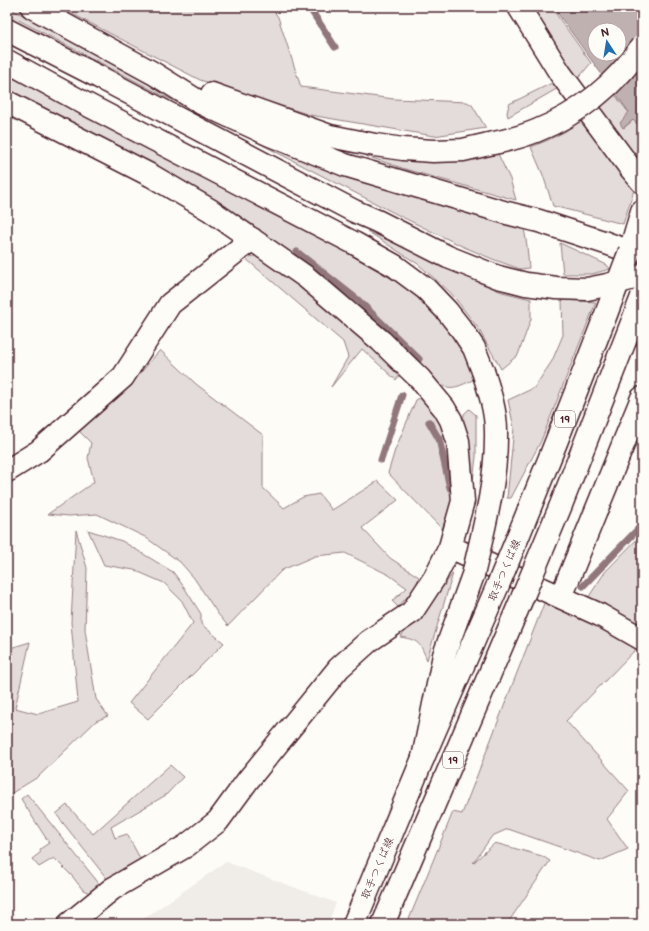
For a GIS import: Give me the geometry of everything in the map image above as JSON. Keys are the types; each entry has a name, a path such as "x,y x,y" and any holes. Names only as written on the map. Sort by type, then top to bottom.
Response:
{"main road":[{"path":"32,7 153,73 201,103 270,135 345,165 506,213 539,221 636,253"},
{"path":"519,7 560,73 642,182"},
{"path":"7,30 354,211 448,257 498,277 526,284 556,288 587,289 607,286 642,276"},
{"path":"153,73 330,136 403,149 433,151 463,150 535,132 574,112 590,101 614,80 625,69 642,46"},
{"path":"7,61 84,103 354,242 395,266 426,289 447,310 474,348 484,371 493,406 496,430 494,476 473,575 444,655 423,758"},
{"path":"7,102 152,176 210,210 306,277 381,341 416,374 444,408 451,420 458,440 463,501 450,547 435,577 412,612 369,642 339,668 248,780 218,821 186,846 112,889 69,924"},
{"name":"取手つくば線","path":"354,924 536,494 606,315 636,253 642,211"},
{"path":"7,471 39,451 123,377 170,304 252,239"},
{"name":"19","path":"383,924 561,505 642,296"},
{"path":"561,597 642,398"},
{"path":"450,547 600,615 642,638"}],"shaded area":[{"path":"7,7 160,86 524,228 529,268 520,269 495,260 464,247 402,217 7,14"},
{"path":"59,7 271,7 278,17 301,87 394,99 467,102 472,105 486,128 434,136 310,115 200,80"},
{"path":"524,7 551,7 587,57 587,62 591,63 575,82"},
{"path":"553,7 642,7 642,129 633,120 623,128 620,123 629,112 593,62 627,62 627,22 587,22 587,54"},
{"path":"7,75 299,224 402,285 438,314 462,350 475,379 457,387 443,386 429,380 352,302 282,247 239,216 125,152 7,92"},
{"path":"552,83 560,87 508,117 507,113 509,104"},
{"path":"615,95 629,113 621,123 624,128 633,120 642,129 642,167 595,113"},
{"path":"585,116 635,187 623,224 553,206 543,175 531,147 566,131"},
{"path":"368,153 468,157 498,154 510,179 516,200 408,170 366,156"},
{"path":"367,231 407,248 480,283 502,292 531,299 531,319 518,355 501,369 478,328 451,293 418,264"},
{"path":"560,243 607,265 610,269 592,274 563,274"},
{"path":"259,255 335,314 401,373 396,380 362,349 331,387 348,357 343,342 245,258"},
{"path":"562,300 596,302 541,441 511,498 507,498 514,428 508,400 534,388 552,361 563,335"},
{"path":"160,350 196,384 263,435 263,488 284,508 303,497 319,494 332,510 378,481 398,500 362,528 390,558 419,577 416,587 398,607 392,601 407,588 389,575 345,553 315,556 282,570 228,626 218,614 194,578 180,562 145,537 97,514 69,516 48,514 94,482 88,458 91,443 77,429 132,383"},
{"path":"423,396 437,417 451,451 455,490 442,529 388,473 395,450 416,400"},
{"path":"469,409 476,415 476,457 471,497 462,437 464,414"},
{"path":"76,530 87,568 85,630 96,699 108,716 96,721 38,777 7,796 7,649 30,642 15,708 38,714 78,702 71,622"},
{"path":"88,530 122,541 173,572 201,614 201,624 224,643 148,719 129,703 193,623 182,601 164,583 134,570 104,565"},
{"path":"642,534 642,629 588,598 605,572"},
{"path":"453,573 427,660 418,643 411,639 400,637 423,614"},
{"path":"545,601 597,623 637,648 566,721 629,791 607,819 628,849 600,861 508,829 492,836 473,863 495,843 542,856 550,861 507,924 407,924 453,812 462,814"},
{"path":"170,765 183,777 166,795 111,827 115,838 127,834 142,862 108,880 56,814 67,805 93,834"},
{"path":"27,794 101,886 92,894 83,890 72,876 54,858 39,867 32,859 41,852 40,849 49,843 21,799"},
{"path":"226,862 336,903 328,924 136,924"}],"waterway":[{"path":"309,7 335,47"},
{"path":"297,252 358,300 419,359"},
{"path":"381,460 402,395"},
{"path":"429,422 439,439 450,488"},
{"path":"583,586 642,525"}]}
